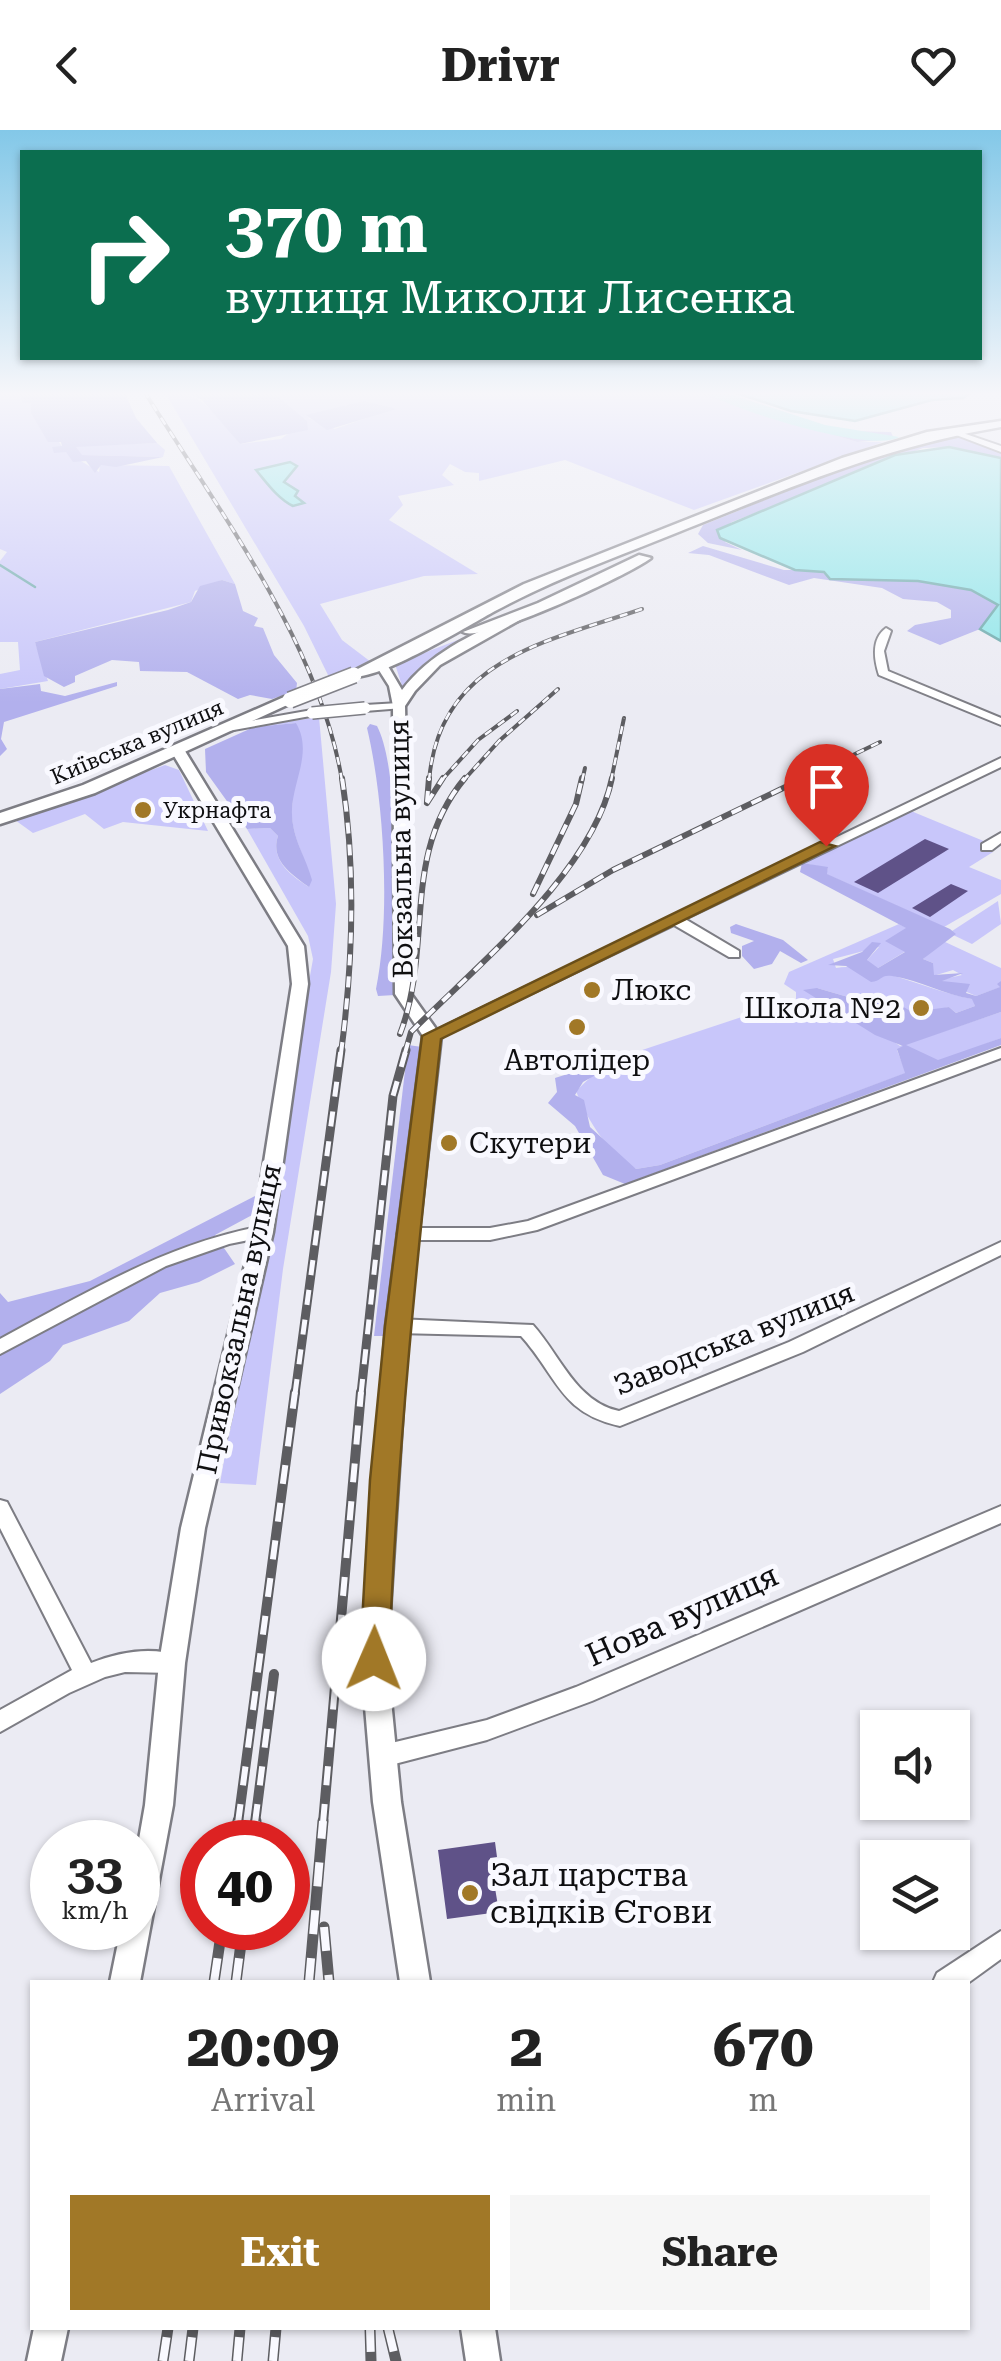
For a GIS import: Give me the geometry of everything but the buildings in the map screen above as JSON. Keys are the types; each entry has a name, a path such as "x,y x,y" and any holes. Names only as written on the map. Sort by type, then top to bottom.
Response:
{"main road":[{"path":"399,657 512,595 761,495"},
{"path":"399,657 543,606 638,562 700,519"},
{"path":"540,584 563,587 566,595"},
{"path":"512,595 518,605 543,606"},
{"name":"Київська вулиця","path":"0,819 56,802 399,657"}],"street":[{"path":"228,728 312,713 400,706 410,686 446,652 543,606"},
{"path":"886,631 879,651 883,672 1001,722"},
{"name":"Вокзальна вулиця","path":"381,664 395,686 400,706 403,994 432,1036"},
{"name":"Привокзальна вулиця","path":"155,1820 192,1528 263,1232 300,984 296,946 178,751"},
{"path":"415,1980 374,1659 376,1578 397,1326 432,1036 1001,763"},
{"path":"1001,837 987,847 1001,853"},
{"path":"675,918 734,954"},
{"path":"406,1234 490,1234 531,1226 1001,1053"},
{"path":"0,1347 172,1256 229,1236 263,1232"},
{"name":"Заводська вулиця","path":"397,1326 526,1330 544,1346 584,1408 599,1417 620,1419 726,1378 1001,1248"},
{"path":"0,1508 86,1673"},
{"name":"Нова вулиця","path":"384,1756 486,1730 584,1694 1001,1514"},
{"path":"0,1722 86,1673 146,1658 172,1663"},
{"path":"949,1980 1001,1944"},
{"path":"125,1980 132,1950"},
{"path":"44,2361 52,2330"},
{"path":"478,2330 483,2361"}],"shaded area":[{"path":"0,495 185,495 235,584 222,580 195,591 191,602 35,642 48,681 0,689 0,674 20,670 18,642 0,642 0,561 7,552 0,549"},
{"path":"226,495 403,495 398,496 403,505 389,520 478,574 424,576 320,604 342,640 371,662 329,677 304,626"},
{"path":"277,495 296,495 304,503 293,506"},
{"path":"656,495 735,495 694,510"},
{"path":"777,495 801,495 724,528 725,542 742,550 708,543 698,534 703,525"},
{"path":"800,495 1001,495 1001,641 980,629 998,605 971,590 918,581 830,579 824,572 795,570 720,538 717,530"},
{"path":"703,546 784,570 817,570 841,579 918,581 971,590 998,605 980,629 940,645 907,631 915,625 951,618 951,610 937,602 903,599 882,588 814,578 789,585 709,555 688,553"},
{"path":"222,580 235,584 243,611 258,618 254,626 263,628 274,655 297,683 296,691 272,699 250,695 238,699 187,672 140,671 139,662 112,660 75,676 75,682 64,687 44,676 35,642 168,610 191,602 200,586"},
{"path":"510,620 447,649 403,689 395,664"},
{"path":"117,682 117,686 4,722 1,739 7,749 0,756 0,689 40,684 41,691 65,696"},
{"path":"319,717 336,904 331,972 283,1269 256,1485 220,1483 313,959 308,936 247,829 270,828 278,836 280,860 309,887 292,820 299,758 296,723 254,727"},
{"path":"296,723 303,745 292,820 312,880 309,887 280,859 278,836 270,828 247,829 206,772 205,749 254,727"},
{"path":"370,724 377,726 390,780 395,855 395,995 378,996 376,989 381,960 384,858 378,788 367,728"},
{"path":"165,765 179,770 208,831 123,822 104,829 85,814 33,833 15,820"},
{"path":"911,811 986,842 981,848 993,852 969,867 1001,880 1001,894 944,927 826,874 828,868 802,863"},
{"path":"802,863 828,867 827,874 956,934 923,959 933,963 934,975 963,973 942,981 970,984 966,993 976,996 1000,987 997,984 1001,981 1001,1012 906,1045 938,1060 1001,1038 1001,1045 625,1184 603,1175 575,1126 548,1103 557,1092 555,1078 615,1059 612,1066 583,1082 575,1095 584,1100 590,1127 636,1169 660,1165 905,1073 897,1049 903,1046 875,1035 803,990 817,988 848,997 880,993 912,1012 949,1007 956,1013 975,1006 972,999 912,981 888,976 871,982 846,966 828,965 862,952 872,942 881,943 867,960 878,968 905,952 885,941 906,928 800,872"},
{"path":"998,901 1001,924 972,944 949,933"},
{"path":"736,924 783,940 808,960 801,963 780,951 772,964 754,969 742,956 742,946 754,941 731,933 730,927"},
{"path":"899,924 907,928 906,951 878,968 871,967 867,960 879,947 833,959 836,968 884,973 973,999 975,1006 956,1013 949,1007 917,1015 868,993 848,997 817,988 900,1046 1001,1012 1001,1038 928,1066 897,1050 906,1073 660,1165 636,1169 625,1162 585,1112 576,1091 594,1074 612,1066 615,1059 796,999 796,992 784,984 789,972"},
{"path":"943,941 1001,968 1001,987 976,996 940,980 962,975 953,970 933,976 933,963 923,959"},
{"path":"408,1045 422,1047 390,1336 374,1336"},
{"path":"255,1196 254,1214 215,1235 235,1264 199,1282 160,1293 129,1321 63,1345 50,1361 0,1394 0,1293 8,1302 90,1281"}],"waterway":[{"path":"0,565 35,587"}],"railway":[{"path":"211,495 289,628 330,730 342,781"},
{"path":"429,781 437,740 453,708 475,682 535,646 642,609"},
{"path":"463,781 499,741 558,689"},
{"path":"441,781 478,740 517,711"},
{"path":"611,781 624,718"},
{"path":"799,781 880,742"},
{"path":"582,781 585,768"},
{"path":"341,1053 351,915 342,778"},
{"path":"427,802 429,778"},
{"path":"533,894 576,804 582,778"},
{"path":"405,1053 411,1032 499,947 557,882 601,813 612,778"},
{"path":"537,915 613,870 804,778"},
{"path":"427,803 441,781"},
{"path":"400,1034 410,1001 432,838 463,781"},
{"path":"295,1394 341,1050"},
{"path":"361,1394 393,1096 406,1050"},
{"path":"238,1820 295,1392"},
{"path":"323,1823 361,1392"},
{"path":"255,1820 274,1674"},
{"path":"309,1980 323,1821"},
{"path":"324,1927 329,1980"},
{"path":"214,1980 219,1950"},
{"path":"236,1980 240,1950"},
{"path":"163,2361 168,2330"},
{"path":"189,2361 193,2330"},
{"path":"237,2361 240,2330"},
{"path":"273,2361 276,2330"},
{"path":"370,2330 371,2361"},
{"path":"388,2330 396,2361"}],"place":[{"name":"Укрнафта","path":"143,810"},
{"name":"Люкс","path":"592,990"},
{"name":"Школа №2","path":"921,1008"},
{"name":"Автолідер","path":"577,1027"},
{"name":"Скутери","path":"449,1143"},
{"name":"Зал царства свідків Єгови","path":"470,1893"}],"route":[{"path":"374,1659 376,1578 397,1326 414,1158 432,1036 826,846"}]}
